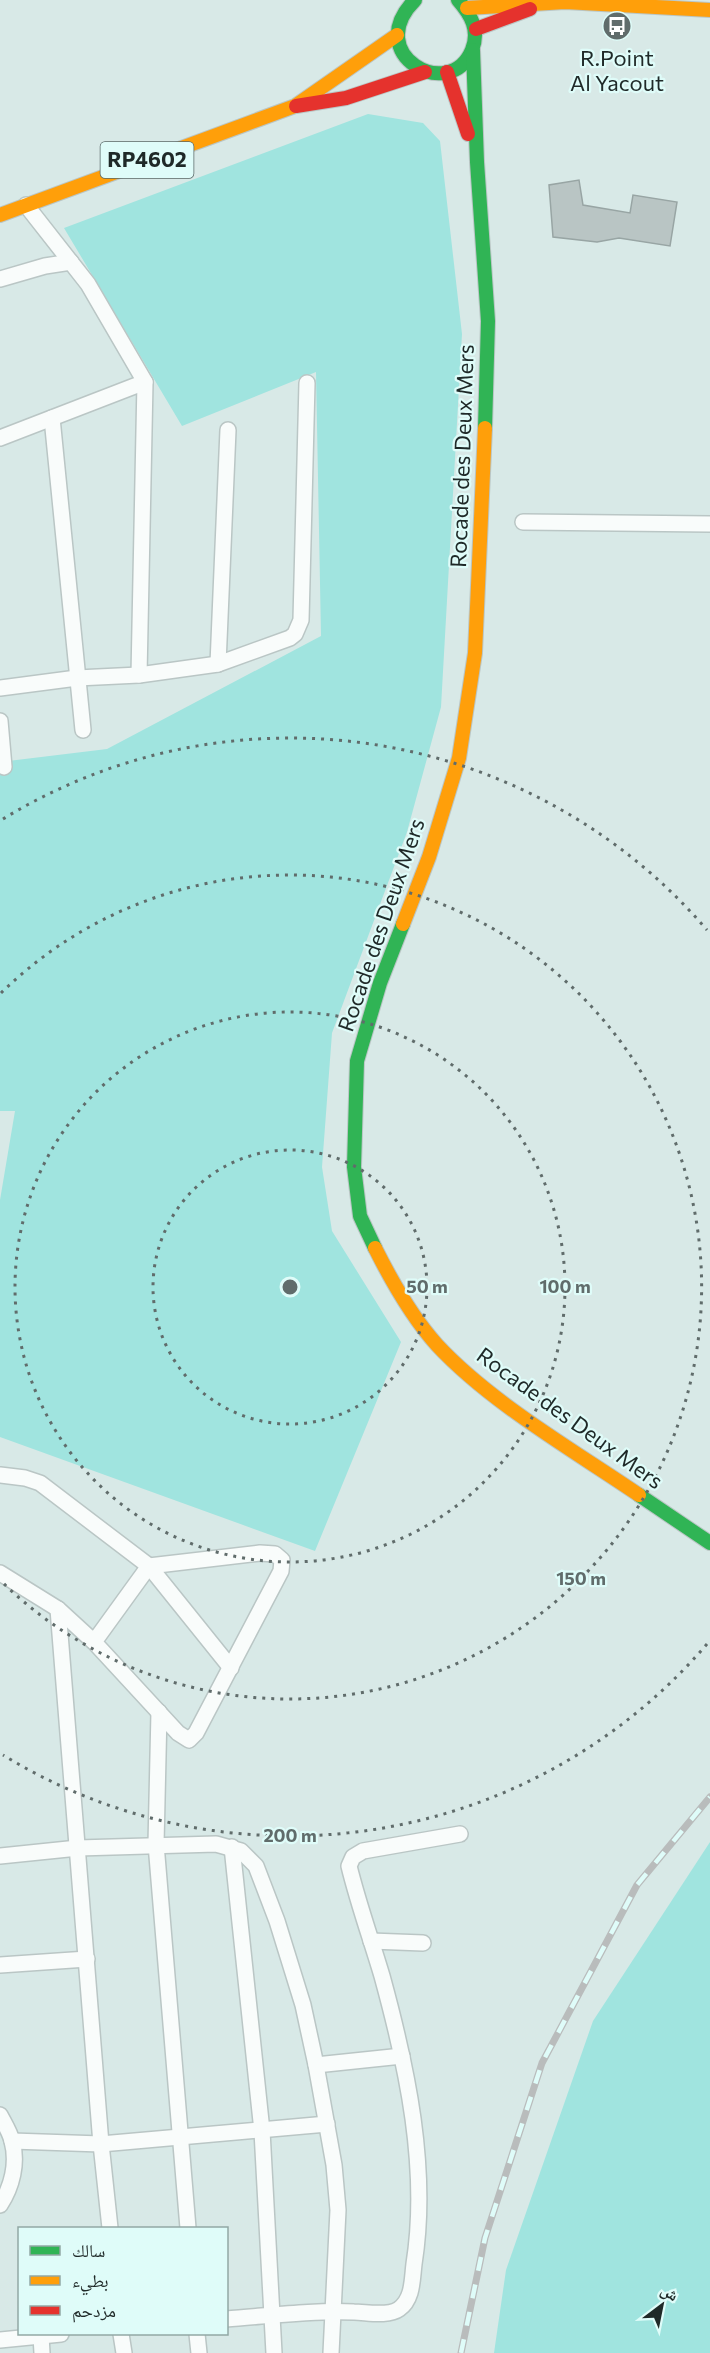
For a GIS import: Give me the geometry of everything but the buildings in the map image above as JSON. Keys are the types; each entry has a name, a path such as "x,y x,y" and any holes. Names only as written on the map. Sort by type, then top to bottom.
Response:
{"main road":[{"name":"RP4602","path":"295,106 396,24 404,9 415,0"},
{"path":"447,72 466,60 473,50 476,29 462,4 565,2 710,10"},
{"path":"476,29 520,14 540,4"},
{"path":"396,24 401,51 407,59 425,72"},
{"name":"Rocade des Deux Mers","path":"473,50 477,162 488,332 475,653 459,758 429,857 380,983 357,1061 354,1167 360,1216 407,1307 436,1345 488,1391 710,1543"},
{"name":"RP4602","path":"0,215 295,106 320,105 343,100 425,72 447,72"},
{"name":"Rocade des Deux Mers","path":"447,72 477,162"}],"street":[{"path":"26,205 88,284 145,382 139,675"},
{"path":"0,279 45,266 71,262"},
{"path":"0,438 145,382"},
{"path":"0,688 77,678 139,675 218,664 279,644 295,634 301,620 307,384"},
{"path":"52,418 83,730"},
{"path":"218,664 228,430"},
{"path":"523,522 710,524"},
{"path":"0,722 4,767"},
{"path":"0,1475 25,1478 40,1484 149,1566 231,1668"},
{"path":"0,1573 58,1609 94,1642 186,1740 191,1740 281,1571 282,1560 269,1553 260,1553 149,1566 94,1642"},
{"path":"58,1609 101,2144 110,2227"},
{"path":"159,1712 156,1844 188,2227"},
{"path":"228,2319 333,2311 388,2313 397,2311 410,2296 419,2236 420,2182 402,2056 349,1866 353,1857 363,1851 460,1834"},
{"path":"0,1856 78,1848 216,1844 232,1847 248,1856 256,1866 303,2005 334,2165 339,2210 331,2353"},
{"path":"232,1847 262,2131 274,2353"},
{"path":"371,1941 423,1943"},
{"path":"0,1965 87,1959"},
{"path":"316,2065 402,2056"},
{"path":"0,2115 12,2141 12,2182 0,2205"},
{"path":"12,2141 101,2144 327,2124"},
{"path":"0,2340 51,2335"},
{"path":"121,2335 124,2353"},
{"path":"197,2335 199,2353"},
{"path":"41,2336 42,2353"}],"shaded area":[{"path":"368,114 423,123 440,141 462,334 441,707 407,832 332,1033 322,1167 332,1231 401,1342 315,1551 0,1437 0,1200 15,1111 0,1111 0,762 107,749 321,636 316,372 182,426 64,228"},
{"path":"710,1842 710,2353 494,2353 506,2270 593,2021"}],"railway":[{"path":"461,2353 485,2238 542,2063 637,1885 710,1797"}],"traffic: fast":[{"path":"415,0 401,20 398,38 404,54 415,66 430,72 446,73 461,66 474,43 473,23 458,0"},
{"path":"473,50 477,162 488,321 485,428"},
{"path":"375,1248 360,1216 354,1167 357,1061 380,983 403,924"},
{"path":"639,1495 710,1543"}],"traffic: slow":[{"path":"467,8 565,2 710,10"},
{"path":"0,215 295,106 397,35"},
{"path":"403,924 429,857 459,758 475,653 485,428"},
{"path":"375,1248 410,1311 437,1345 458,1366 507,1406 639,1495"}],"traffic: jam":[{"path":"476,29 530,9"},
{"path":"296,106 346,98 425,72"},
{"path":"447,72 468,134"}],"place":[{"name":"R.Point Al Yacout","path":"617,26"}]}
